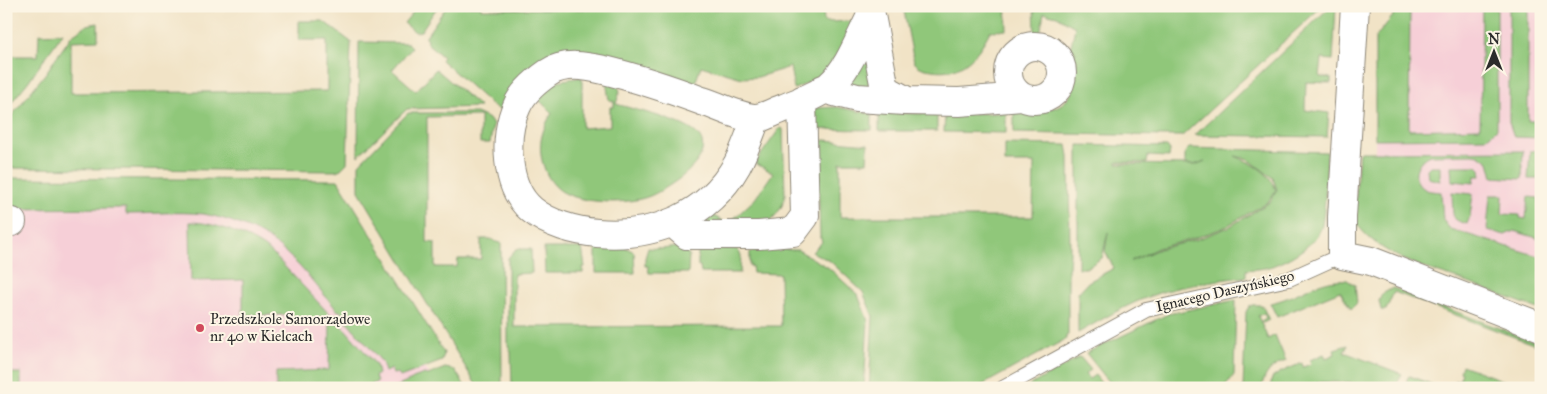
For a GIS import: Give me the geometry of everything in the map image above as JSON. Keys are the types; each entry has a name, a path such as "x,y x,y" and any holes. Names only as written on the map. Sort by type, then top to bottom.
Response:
{"street":[{"path":"1356,6 1343,208 1342,255 1371,261 1541,327"},
{"path":"756,119 740,157 727,180 702,206 673,223 638,233 606,234 551,222 531,210 520,196 510,170 509,132 516,106 525,92 536,81 551,71 568,66 592,67 615,72 756,119 828,87 842,72 870,11"},
{"path":"870,11 885,89 907,101"},
{"path":"812,95 959,102 1022,97"},
{"path":"673,223 687,235 759,235 793,232 805,216 812,95"}],"lane":[{"name":"Ignacego Daszyńskiego","path":"1003,388 1146,310 1289,279 1342,255"}],"shaded area":[{"path":"1393,6 1541,6 1541,287 1428,244 1375,155 1375,38 1393,16"},
{"name":"Przedszkole Samorządowe nr 40 w Kielcach","path":"6,202 306,202 363,284 440,388 6,388"}],"green space":[{"path":"418,6 438,6 421,31 415,32 404,23"},
{"path":"447,6 481,6 481,9 799,9 799,6 823,6 824,22 857,21 839,53 825,70 816,78 794,89 790,67 758,77 742,78 701,66 694,87 584,57 504,112 494,107 441,60 443,57 427,43 426,36"},
{"path":"903,6 1006,6 1007,30 990,31 974,55 960,66 943,71 927,69 920,67 914,62"},
{"path":"1034,6 1322,6 1182,136 1166,136 1014,133 1014,112 1054,108 1069,97 1073,88 1075,73 1070,54 1075,27 1057,16 1044,13 1040,34 1035,34"},
{"path":"1331,6 1336,6 1333,60 1322,59 1320,77 1331,78 1331,83 1306,82 1305,110 1329,113 1327,137 1195,135"},
{"path":"1393,6 1410,6 1409,130 1480,128 1482,6 1497,6 1497,129 1486,138 1375,139 1375,38 1393,16"},
{"path":"1509,6 1524,6 1528,9 1528,121 1541,121 1541,138 1514,137 1509,122"},
{"path":"299,21 323,21 351,42 347,163 341,169 336,171 6,168 6,123 45,74 72,35 87,25 98,23 98,40 71,41 71,93 327,91 327,40 299,40"},
{"path":"63,33 6,109 6,56 38,56 39,34"},
{"path":"359,42 408,43 412,47 392,70 416,91 436,69 480,107 407,109 358,156"},
{"path":"866,56 874,89 847,84"},
{"path":"582,77 582,128 610,126 610,107 614,107 614,101 609,100 606,81 617,85 620,91 616,104 683,125 698,135 702,144 701,153 696,163 678,180 641,199 618,202 592,201 580,199 561,191 547,174 541,153 541,139 552,113 535,96 551,82"},
{"path":"837,107 872,114 872,130 815,129 815,108"},
{"path":"408,113 476,113 489,119 493,125 490,143 480,143 480,116 427,117 427,242 435,243 435,267 457,267 458,259 481,259 481,239 491,239 501,243 502,388 478,388 359,191 359,164"},
{"path":"879,113 937,114 937,131 879,131"},
{"path":"1006,113 1006,133 944,132 945,114"},
{"path":"780,128 783,129 785,194 783,204 778,212 764,226 710,228 704,222 705,216 712,215 728,224 755,199 773,173 755,163"},
{"path":"825,140 868,144 867,162 840,162 840,217 1033,217 1034,163 1005,163 1005,144 1067,145 1069,156 1070,254 1068,269 1068,335 1066,339 977,388 869,388 873,316 863,292 830,261 812,252 822,242 820,236 817,143"},
{"path":"1078,145 1167,147 1170,151 1169,157 1148,156 1147,163 1117,162 1117,164 1194,165 1185,164 1185,152 1189,148 1327,152 1322,225 1319,232 1308,245 1284,261 1266,268 1246,270 1246,277 1200,283 1160,292 1124,308 1078,333 1078,293 1088,282 1114,268 1105,251 1108,232 1102,258 1086,268 1078,268","holes":["1235,156 1248,159 1273,178 1277,190 1270,202 1229,227 1198,239 1159,249 1131,261 1158,248 1223,228 1268,202 1276,190 1273,183 1259,168"]},
{"path":"1541,150 1541,179 1528,179 1530,151"},
{"path":"1523,151 1522,179 1493,177 1489,162 1479,155 1473,154 1430,155 1425,157 1417,169 1416,178 1424,189 1441,192 1443,220 1450,229 1541,257 1541,310 1404,260 1376,243 1364,233 1354,220 1359,152"},
{"path":"1430,166 1440,166 1440,181 1428,178 1427,169"},
{"path":"1451,166 1477,166 1480,169 1481,176 1475,176 1474,183 1452,181"},
{"path":"6,178 338,180 444,353 442,361 400,377 398,373 393,374 391,369 385,372 382,362 344,318 345,316 338,311 291,258 266,237 240,224 194,213 126,214 126,208 6,209"},
{"path":"1452,192 1473,194 1467,224 1453,217"},
{"path":"1490,195 1503,195 1502,214 1520,215 1520,218 1526,219 1528,197 1539,198 1541,243 1537,238 1514,231 1505,235 1487,230"},
{"path":"190,222 211,225 245,236 273,254 331,316 336,324 339,322 376,365 378,374 375,376 377,382 372,384 373,387 276,388 276,372 329,370 330,320 291,320 290,315 243,315 243,280 191,281"},
{"path":"601,247 625,247 634,252 635,273 596,273 596,252"},
{"path":"679,247 685,249 689,256 688,273 649,273 648,266 645,266 648,248"},
{"path":"544,248 582,248 585,267 583,267 583,273 545,273"},
{"path":"705,248 737,249 741,255 740,273 701,273 700,266 698,266 698,250"},
{"path":"516,249 531,249 532,273 514,274 514,327 781,326 780,274 753,273 752,266 750,266 750,252 763,249 798,250 829,268 858,295 868,321 864,388 512,388 511,352 508,345 508,258"},
{"path":"1347,280 1355,285 1357,303 1351,309 1340,291 1277,317 1270,303 1327,282"},
{"path":"1393,288 1541,344 1541,347 1394,292 1386,310 1381,310 1379,301 1382,294"},
{"path":"1236,300 1234,375 1224,387 1114,388 1086,353 1168,314"},
{"path":"1252,305 1262,305 1269,320 1263,323 1261,321 1266,318 1264,313 1258,316 1268,339 1275,335 1286,361 1270,370 1264,378 1262,388 1243,388 1246,312"},
{"path":"1348,345 1344,352 1402,374 1395,388 1352,388 1351,382 1317,382 1317,386 1270,388 1272,378 1281,372 1302,363 1303,367 1311,364 1310,360 1324,354 1326,358 1335,354 1334,349"},
{"path":"1080,357 1091,370 1085,374 1089,379 1095,375 1105,388 1025,388"},
{"path":"1462,365 1523,388 1493,388 1455,383 1456,380 1459,381"},
{"path":"445,368 455,370 466,388 393,388 413,378 424,374 428,375"},
{"path":"6,373 21,373 21,388 6,388"},
{"path":"1410,376 1441,388 1404,388"}],"place":[{"name":"Przedszkole Samorządowe nr 40 w Kielcach","path":"200,328"}]}
